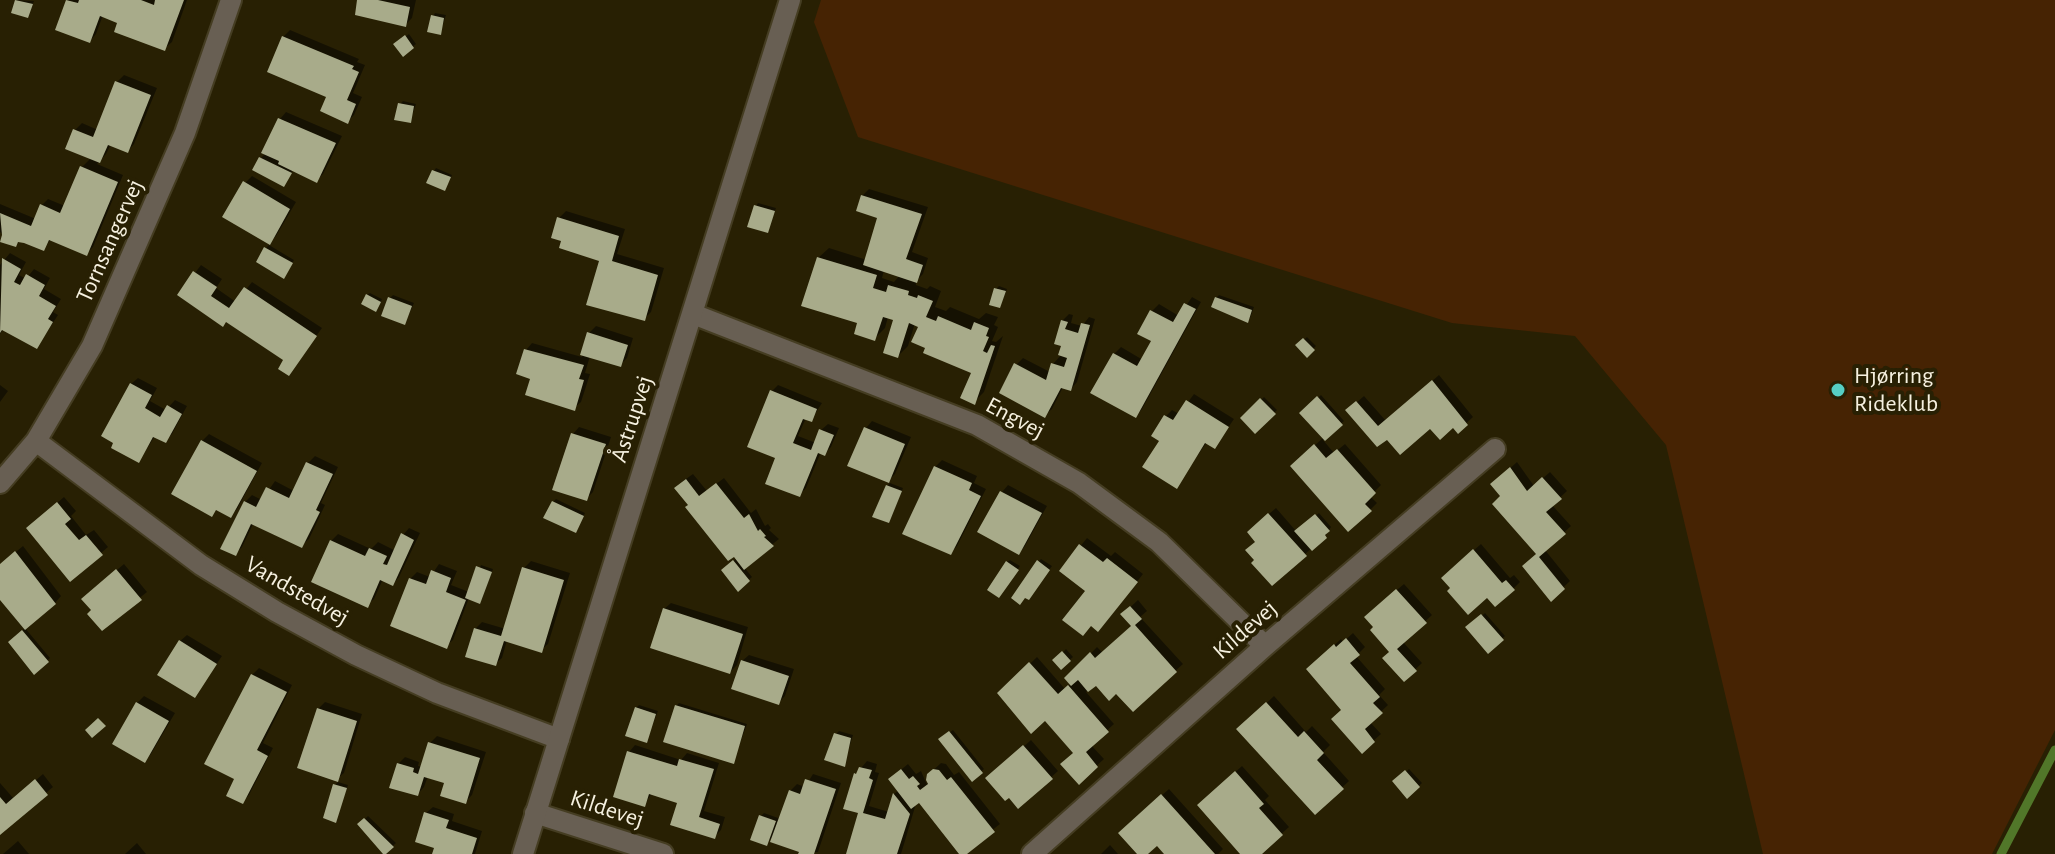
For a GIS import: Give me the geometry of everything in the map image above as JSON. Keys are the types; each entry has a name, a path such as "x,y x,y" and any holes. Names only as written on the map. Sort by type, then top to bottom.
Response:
{"street":[{"name":"Tornsangervej","path":"0,483 36,441 92,346 185,133 231,0"},
{"name":"Åstrupvej","path":"523,854 790,0"},
{"name":"Engvej","path":"693,314 977,425 1079,483 1159,542 1265,646"},
{"name":"Vandstedvej","path":"36,441 201,565 277,612 356,655 437,693 559,739"},
{"name":"Kildevej","path":"1032,854 1265,646 1495,449"},
{"name":"Kildevej","path":"535,813 663,854"}],"shaded area":[{"name":"Hjørring Rideklub","path":"821,0 2055,0 2055,730 1992,854 1763,854 1666,445 1575,336 1452,323 858,137 814,22"}],"building":[{"path":"15,0 33,4 28,18 11,13"},
{"path":"66,0 78,3 79,0 141,0 154,5 155,0 184,0 165,51 114,32 117,23 100,16 90,43 55,30"},
{"path":"357,0 378,0 410,7 406,27 355,15"},
{"path":"431,15 444,18 441,35 427,32"},
{"path":"405,35 414,48 403,57 393,44"},
{"path":"282,36 354,66 352,69 359,72 347,100 356,104 348,124 320,111 326,97 267,72"},
{"path":"115,81 151,95 128,153 108,145 100,163 65,149 73,129 93,137"},
{"path":"398,103 414,106 411,123 394,120"},
{"path":"278,118 336,143 317,183 261,153"},
{"path":"259,157 292,173 284,187 252,170"},
{"path":"80,166 118,182 87,256 49,240 44,251 24,243 18,242 16,247 0,242 0,213 31,226 40,204 60,213"},
{"path":"432,170 451,177 445,191 426,183"},
{"path":"243,181 290,209 270,245 222,217"},
{"path":"861,195 922,214 906,259 923,265 917,283 863,265 877,218 856,211"},
{"path":"754,205 775,211 768,233 747,227"},
{"path":"557,217 619,236 612,261 658,275 645,321 586,305 599,261 559,248 561,241 551,238"},
{"path":"264,247 293,263 284,279 256,262"},
{"path":"817,257 877,275 873,288 886,292 888,285 909,291 908,295 933,301 926,317 936,321 938,316 971,330 974,322 989,328 983,351 987,353 991,345 995,346 975,405 960,398 971,373 923,353 925,348 911,342 918,327 909,323 898,358 883,353 893,320 883,317 875,341 854,334 857,323 801,306"},
{"path":"2,258 21,269 14,282 20,285 26,274 45,285 39,296 56,306 48,319 53,322 37,349 2,330 0,333"},
{"path":"193,271 217,287 211,296 229,308 244,287 317,336 289,376 278,369 283,360 226,322 223,327 177,295"},
{"path":"994,288 1006,291 1000,308 989,305"},
{"path":"366,294 381,302 376,312 361,304"},
{"path":"388,297 412,306 405,325 381,316"},
{"path":"1215,297 1252,310 1248,323 1211,307"},
{"path":"1184,303 1196,309 1136,418 1090,393 1113,353 1137,366 1151,341 1137,334 1150,310 1173,322"},
{"path":"1061,320 1068,322 1065,329 1078,333 1081,323 1090,325 1071,391 1061,388 1045,418 999,393 1014,363 1046,380 1051,363 1064,367 1067,358 1058,355 1061,346 1054,344"},
{"path":"587,332 628,345 621,367 580,355"},
{"path":"1303,338 1315,350 1307,358 1295,345"},
{"path":"524,349 584,365 579,379 584,380 575,411 525,395 530,379 516,374"},
{"path":"1432,380 1468,425 1458,434 1453,428 1440,440 1430,429 1400,455 1387,440 1377,447 1345,410 1356,401 1378,426"},
{"path":"130,383 152,395 145,408 160,417 167,405 182,414 166,443 153,437 139,463 111,448 113,443 101,436"},
{"path":"770,390 817,409 812,422 803,419 793,443 811,450 819,429 834,435 825,456 818,453 800,497 765,484 775,458 747,447"},
{"path":"1317,396 1343,425 1325,441 1299,413"},
{"path":"1260,398 1276,414 1255,434 1240,418"},
{"path":"1186,400 1229,427 1215,449 1205,443 1177,489 1142,467 1159,441 1151,436 1164,415 1173,420"},
{"path":"864,427 905,444 889,483 847,466"},
{"path":"571,433 606,444 587,501 552,490"},
{"path":"201,440 257,471 231,518 216,510 212,517 171,494"},
{"path":"1314,444 1326,458 1337,449 1376,493 1365,504 1372,511 1348,532 1290,466"},
{"path":"306,462 333,474 316,510 320,512 302,548 251,524 236,556 220,549 244,501 256,507 266,487 289,498"},
{"path":"934,466 972,483 969,490 981,496 951,555 902,534"},
{"path":"1510,467 1527,491 1542,477 1562,499 1546,512 1566,534 1539,557 1565,589 1551,602 1522,566 1536,554 1492,504 1500,496 1490,484"},
{"path":"686,479 699,496 716,483 744,518 749,514 758,531 760,529 774,546 744,570 734,557 728,561 685,507 688,505 674,488"},
{"path":"886,485 902,491 889,523 872,517"},
{"path":"1000,491 1042,513 1019,555 977,532"},
{"path":"552,501 584,516 576,533 543,518"},
{"path":"57,502 71,519 65,524 79,540 86,535 103,555 70,582 26,528"},
{"path":"1268,513 1307,556 1272,586 1251,563 1254,560 1245,550 1255,542 1247,532"},
{"path":"1315,514 1330,531 1325,535 1327,538 1312,551 1294,531"},
{"path":"401,533 414,540 393,586 380,580 368,608 311,582 330,540 365,556 369,548 387,556 383,564 387,565"},
{"path":"1079,544 1103,562 1107,558 1138,582 1098,632 1091,626 1083,636 1062,620 1085,591 1059,571"},
{"path":"1473,549 1502,583 1506,580 1515,590 1495,607 1487,598 1468,615 1447,591 1450,588 1441,578"},
{"path":"15,551 56,604 25,630 0,600 0,564"},
{"path":"733,560 750,581 738,592 721,570"},
{"path":"1037,560 1050,570 1029,600 1025,598 1020,605 1011,598"},
{"path":"1006,561 1019,570 999,598 987,590"},
{"path":"476,566 492,572 480,604 465,598"},
{"path":"522,567 564,580 542,653 504,641 496,666 465,657 474,628 501,636"},
{"path":"116,569 142,600 102,631 87,614 91,610 81,599"},
{"path":"431,570 451,578 446,592 466,600 447,649 390,626 409,578 426,584"},
{"path":"1396,589 1427,623 1397,649 1417,671 1404,682 1382,658 1389,652 1370,630 1373,627 1364,617"},
{"path":"1130,606 1142,619 1135,625 1177,672 1133,712 1116,694 1109,701 1096,686 1088,692 1078,680 1071,686 1064,678 1090,652 1095,658 1131,626 1120,614"},
{"path":"663,608 743,634 730,674 650,648"},
{"path":"1481,614 1504,640 1488,654 1465,627"},
{"path":"22,630 49,662 34,675 8,642"},
{"path":"1346,638 1360,655 1350,663 1380,697 1373,703 1383,713 1365,729 1375,742 1362,754 1331,719 1341,710 1306,669 1334,644 1336,647"},
{"path":"179,640 217,664 195,698 157,675"},
{"path":"1062,651 1071,661 1061,670 1052,660"},
{"path":"741,660 789,676 779,705 731,689"},
{"path":"1029,662 1058,694 1068,685 1109,732 1086,752 1098,767 1079,785 1060,764 1073,753 1045,721 1031,734 997,693"},
{"path":"251,674 287,692 257,750 268,756 243,804 226,796 234,779 204,764"},
{"path":"136,702 169,721 145,763 112,744"},
{"path":"1266,702 1298,737 1304,731 1324,753 1317,760 1344,789 1315,815 1236,729"},
{"path":"675,705 745,726 734,764 663,742"},
{"path":"635,707 656,714 647,743 625,736"},
{"path":"317,708 357,721 338,782 297,768"},
{"path":"98,718 106,726 92,738 85,730"},
{"path":"949,731 983,773 972,782 938,739"},
{"path":"834,733 851,738 845,767 824,760"},
{"path":"428,742 480,758 466,804 440,796 444,783 424,777 418,796 389,788 397,763 414,768 413,772 418,774"},
{"path":"1023,745 1053,779 1018,809 1009,798 1005,801 985,778"},
{"path":"627,751 677,766 679,759 714,769 699,817 720,824 715,839 670,825 677,803 649,794 645,807 613,797"},
{"path":"859,767 872,770 869,778 873,780 863,813 885,819 893,793 910,814 897,854 846,854 858,813 843,809 854,773"},
{"path":"901,769 909,779 913,776 920,784 917,786 920,790 928,784 927,774 933,769 939,770 947,780 951,777 995,832 967,854 959,854 919,803 911,809 888,779"},
{"path":"1405,770 1420,787 1407,799 1392,781"},
{"path":"1235,771 1264,804 1259,808 1283,835 1262,854 1240,854 1197,805"},
{"path":"35,779 48,795 0,835 0,797 6,804"},
{"path":"805,779 836,789 814,854 798,854 770,842 789,790 800,794"},
{"path":"333,784 347,788 336,823 323,818"},
{"path":"1161,794 1215,854 1164,854 1157,846 1148,854 1137,854 1118,833"},
{"path":"424,812 449,820 446,828 477,838 472,854 432,854 434,848 415,842"},
{"path":"759,815 776,821 767,846 750,840"},
{"path":"364,818 394,847 386,854 357,824"}],"waterway":[{"path":"2001,854 2055,750"}],"place":[{"name":"Hjørring Rideklub","path":"1838,390"}]}
